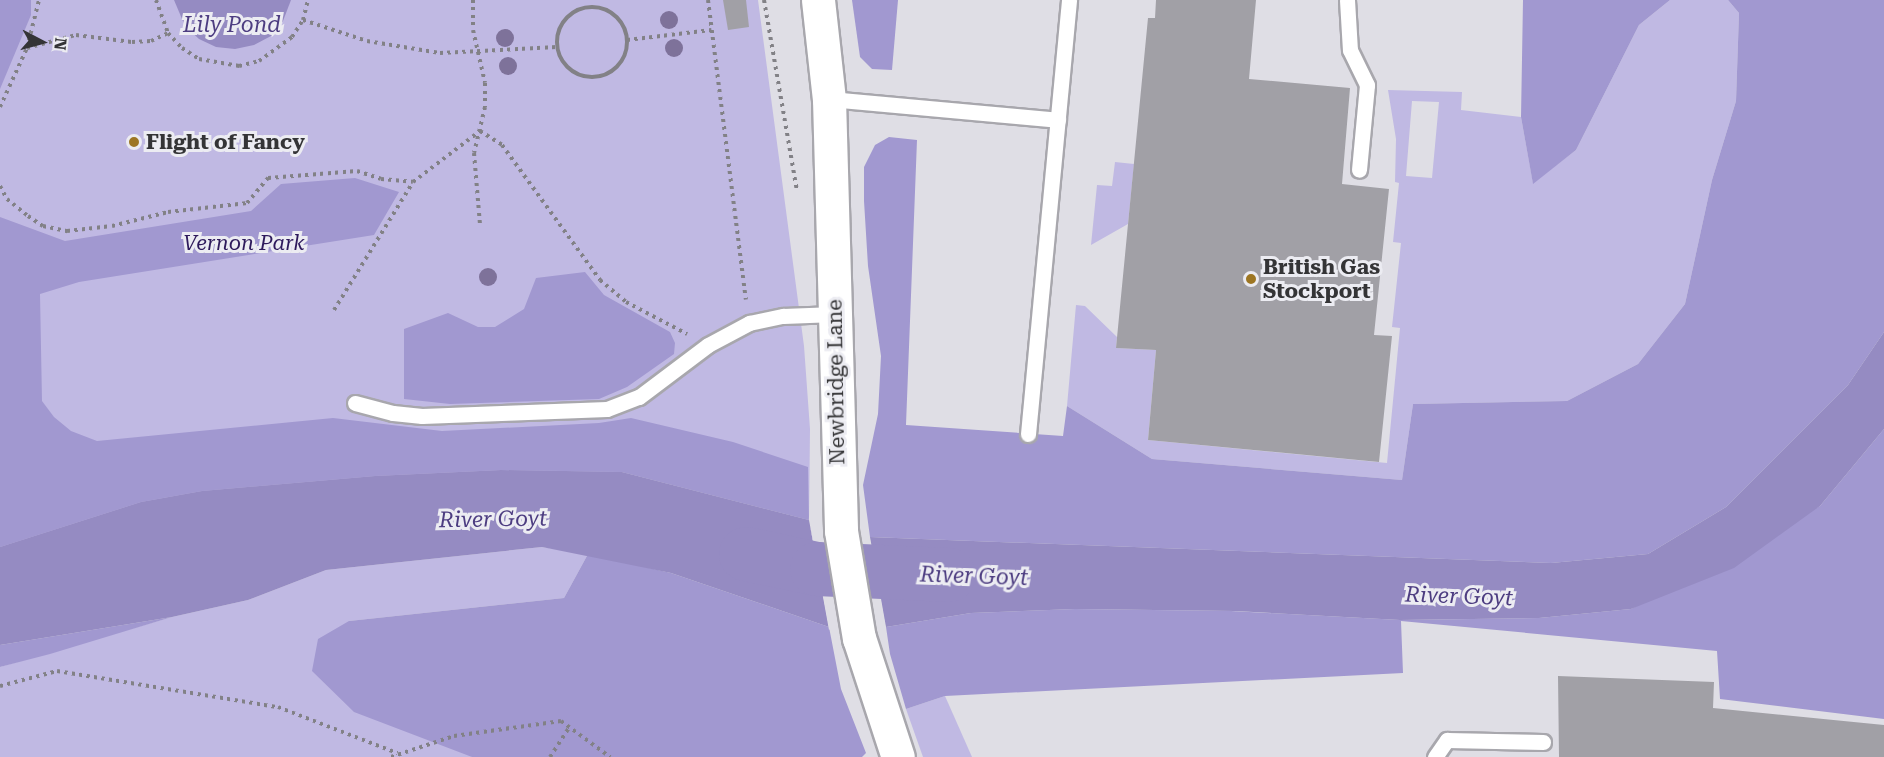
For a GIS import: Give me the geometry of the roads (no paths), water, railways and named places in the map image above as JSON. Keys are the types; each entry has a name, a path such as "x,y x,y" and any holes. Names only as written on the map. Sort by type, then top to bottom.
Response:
{"main road":[{"name":"Newbridge Lane","path":"818,0 829,99 837,487 859,638 898,757"}],"lane":[{"path":"1028,434 1069,0"},
{"path":"1347,0 1350,50 1366,85 1359,170"},
{"path":"829,99 1058,120"},
{"path":"355,403 393,413 423,416 607,409 639,397 708,345 749,323 783,316 835,314"},
{"path":"1435,757 1447,740 1543,742"}],"water":[{"name":"Lily Pond","path":"174,0 291,0 283,21 271,36 254,45 235,49 216,47 199,39 185,26"},
{"path":"1884,332 1884,429 1820,506 1734,568 1631,609 1539,618 1400,620 1235,611 1075,609 971,613 886,627 870,537 1551,563 1648,554 1726,507 1848,385"},
{"path":"501,470 622,472 809,520 829,627 671,573 542,547 326,570 248,600 172,617 0,645 0,547 141,502 202,491 375,476"}],"waterway":[{"name":"River Goyt","path":"746,554 817,569 949,575"}],"place":[{"name":"Flight of Fancy","path":"134,142"},
{"name":"British Gas Stockport","path":"1251,279"}],"park label":[{"name":"Vernon Park","path":"244,243"}]}
